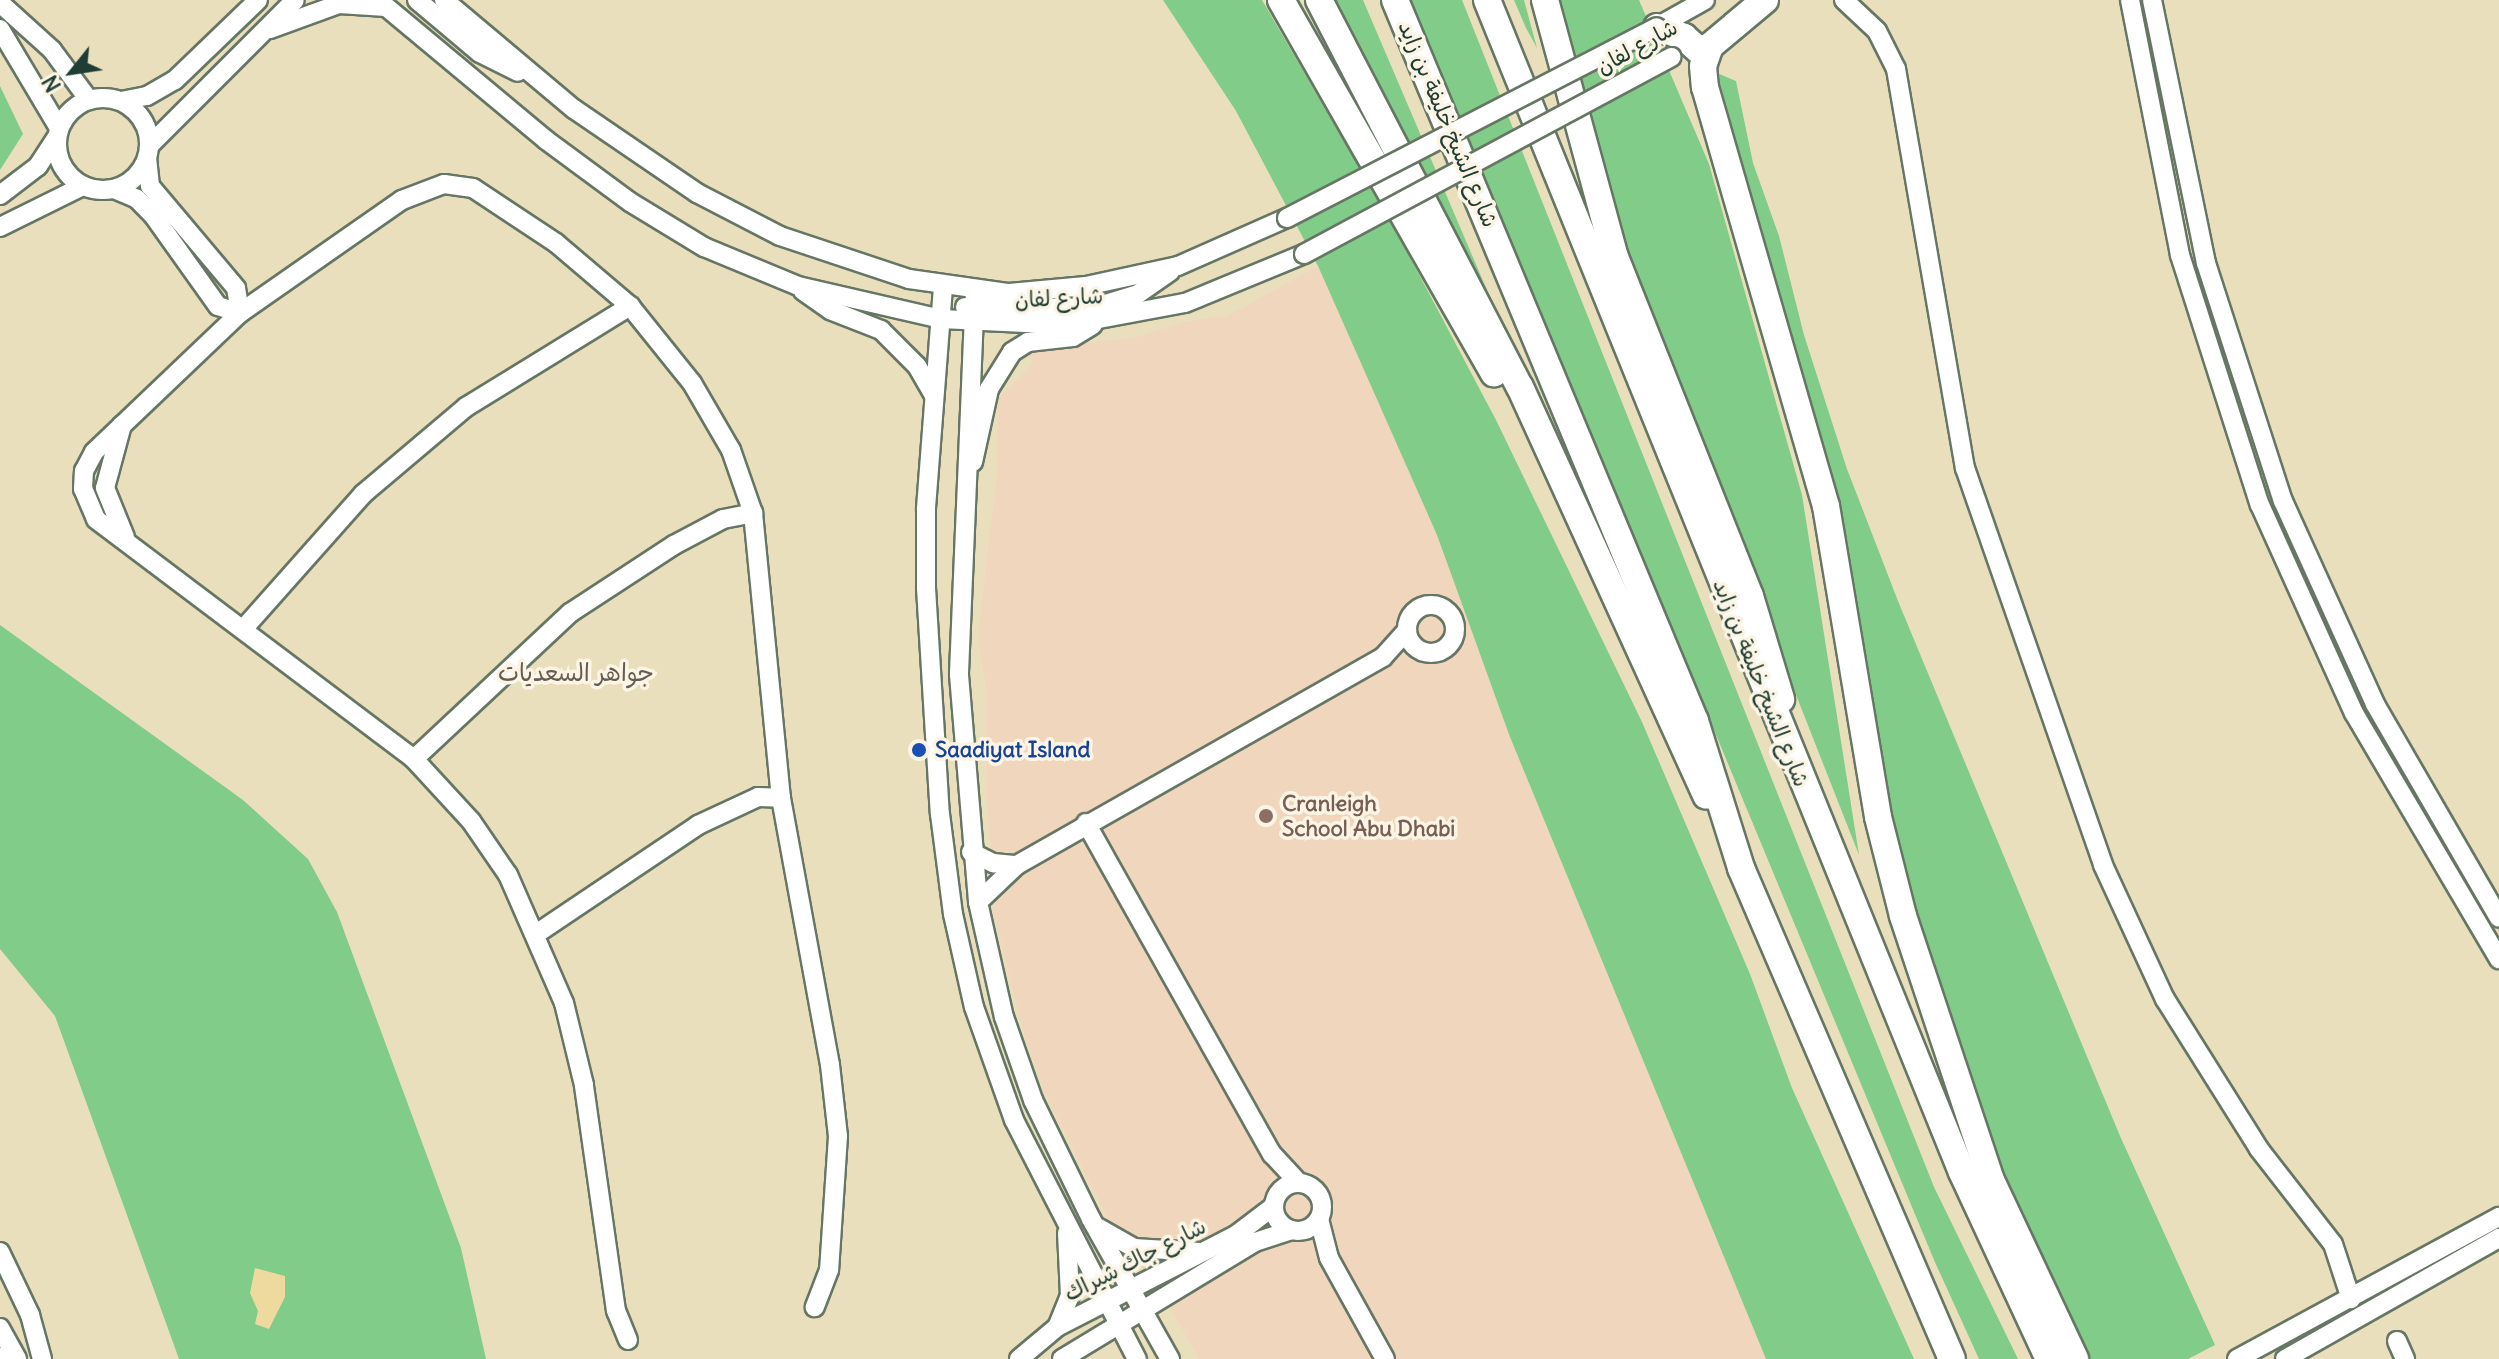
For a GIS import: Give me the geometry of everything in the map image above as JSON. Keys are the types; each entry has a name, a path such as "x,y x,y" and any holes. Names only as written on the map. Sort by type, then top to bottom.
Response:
{"highway":[{"path":"1281,0 1580,521"},
{"path":"1319,0 1452,250 1741,868"},
{"name":"شارع الشيخ خليفة بن زايد","path":"1395,0 1695,721 1741,868 1952,1359"},
{"name":"شارع الشيخ خليفة بن زايد","path":"1487,0 1789,754 1985,1226 2049,1359"},
{"path":"1545,0 1615,257 1761,626 1789,754"},
{"path":"1690,52 1716,38 1763,0"},
{"path":"1657,27 1690,52 1705,87 1795,385 1834,543 1893,883 1975,1140 2023,1256 2075,1359"}],"street":[{"path":"0,195 38,166 77,106 89,100 121,101 147,96 175,80 258,0"},
{"path":"114,189 128,183 148,152 295,0"},
{"path":"417,0 480,53 536,78"},
{"name":"شارع لفان","path":"444,0 536,78 621,144 733,214 837,258 943,287 973,307 1097,322 1213,294 1304,254 1690,52"},
{"path":"458,0 471,23"},
{"name":"شارع لفان","path":"382,4 590,173 667,226 752,269 798,286 942,314 1178,266 1287,218 1705,0"},
{"path":"1844,0 1877,31 1896,69 1965,468 2103,865 2165,999 2259,1149 2333,1244 2351,1299"},
{"path":"2130,0 2180,255 2260,505 2354,713 2499,959"},
{"path":"2152,0 2195,221 2262,445 2311,570 2375,704 2499,918"},
{"path":"0,3 52,50 89,100"},
{"path":"263,32 339,4 382,4"},
{"path":"0,29 58,132 62,166 83,186"},
{"path":"23,70 52,50"},
{"path":"121,101 142,119 150,186 236,288 240,313"},
{"path":"628,1340 616,1311 584,1085 564,1003 536,934 501,864 471,821 414,759 245,627 131,546 105,488 123,423 240,313 402,200 444,184 473,188 556,243 630,306 692,383 731,450 753,513 781,798 838,1136 829,1270 815,1307"},
{"path":"0,227 83,186 114,189 137,199 153,215 218,306 240,313"},
{"path":"752,269 787,272 942,314 964,302 973,307 959,675 971,852 978,902 1018,1059 1052,1145 1091,1219 1122,1305 1137,1359"},
{"path":"798,286 830,310 881,330 917,366 934,397"},
{"path":"943,287 934,397 926,588 940,814 963,964 1014,1120 1067,1227 1158,1359"},
{"path":"245,627 363,494 466,407 630,306"},
{"path":"968,471 980,445 989,389 1008,356 1028,342 1073,337 1097,322"},
{"path":"414,759 570,613 674,545 723,519 753,513"},
{"path":"978,902 1017,865 1086,823 1383,657 1407,630 1413,614 1427,606 1450,615 1452,640 1440,651 1383,657"},
{"path":"1407,630 1409,640 1425,652"},
{"path":"536,934 698,825 758,797 781,798"},
{"path":"1086,823 1272,1154 1298,1182 1312,1187 1321,1198 1319,1219 1329,1258 1385,1359"},
{"path":"971,852 993,863 1017,865"},
{"path":"1014,1120 1033,1140 1122,1305 1170,1359"},
{"path":"1272,1154 1277,1218 1329,1258"},
{"path":"1274,1202 1284,1187 1298,1182"},
{"name":"شارع جاك شيراك","path":"1062,1359 1122,1305 1202,1252 1245,1230 1274,1202"},
{"path":"2237,1359 2499,1217"},
{"path":"1091,1219 1110,1237 1134,1248 1202,1252"},
{"path":"1294,1231 1319,1219"},
{"path":"1057,1327 1070,1296 1067,1227"},
{"name":"شارع جاك شيراك","path":"1019,1359 1057,1327 1122,1305 1255,1242 1294,1231"},
{"path":"2285,1359 2499,1238"},
{"path":"0,1252 30,1315 42,1359"},
{"path":"1048,1359 1122,1305"},
{"path":"0,1328 17,1359"}],"shaded area":[{"name":"Cranleigh School Abu Dhabi","path":"1318,266 1437,535 1510,737 1766,1359 1199,1359 1171,1309 1115,1233 1046,1096 1024,1034 991,902 1001,881 993,865 986,795 986,687 978,639 997,473 998,398 1033,363 1024,349 1133,338 1189,321 1228,316"}],"green space":[{"path":"1163,0 1262,0 1395,229 1496,420 1642,722 1750,974 1792,1088 1914,1359 1766,1359 1510,737 1437,535 1318,266 1236,111"},
{"path":"1327,0 1363,0 1507,337"},
{"path":"1411,0 1462,0 1934,1187 2018,1359 1979,1359 1934,1260"},
{"path":"1514,0 1524,0 1537,48 1526,28"},
{"path":"1548,0 1639,0 1709,164 1802,495 1859,855 1632,278"},
{"path":"1717,73 1736,81 1753,163 1779,236 1804,335 1847,469 1898,601 2120,1136 2215,1345 2188,1359 2080,1359 2038,1277 1902,884 1801,376"},
{"path":"0,86 23,134 0,170"},
{"path":"0,625 243,800 308,859 337,912 461,1248 486,1359 179,1359 55,1016 0,949"}],"sand":[{"path":"255,1268 285,1276 285,1297 269,1329 255,1324 258,1311 250,1293"}],"place":[{"name":"Saadiyat Island","path":"919,750"},
{"name":"Cranleigh School Abu Dhabi","path":"1266,816"}],"district":[{"name":"جواهر السعديات","path":"576,673"}]}
